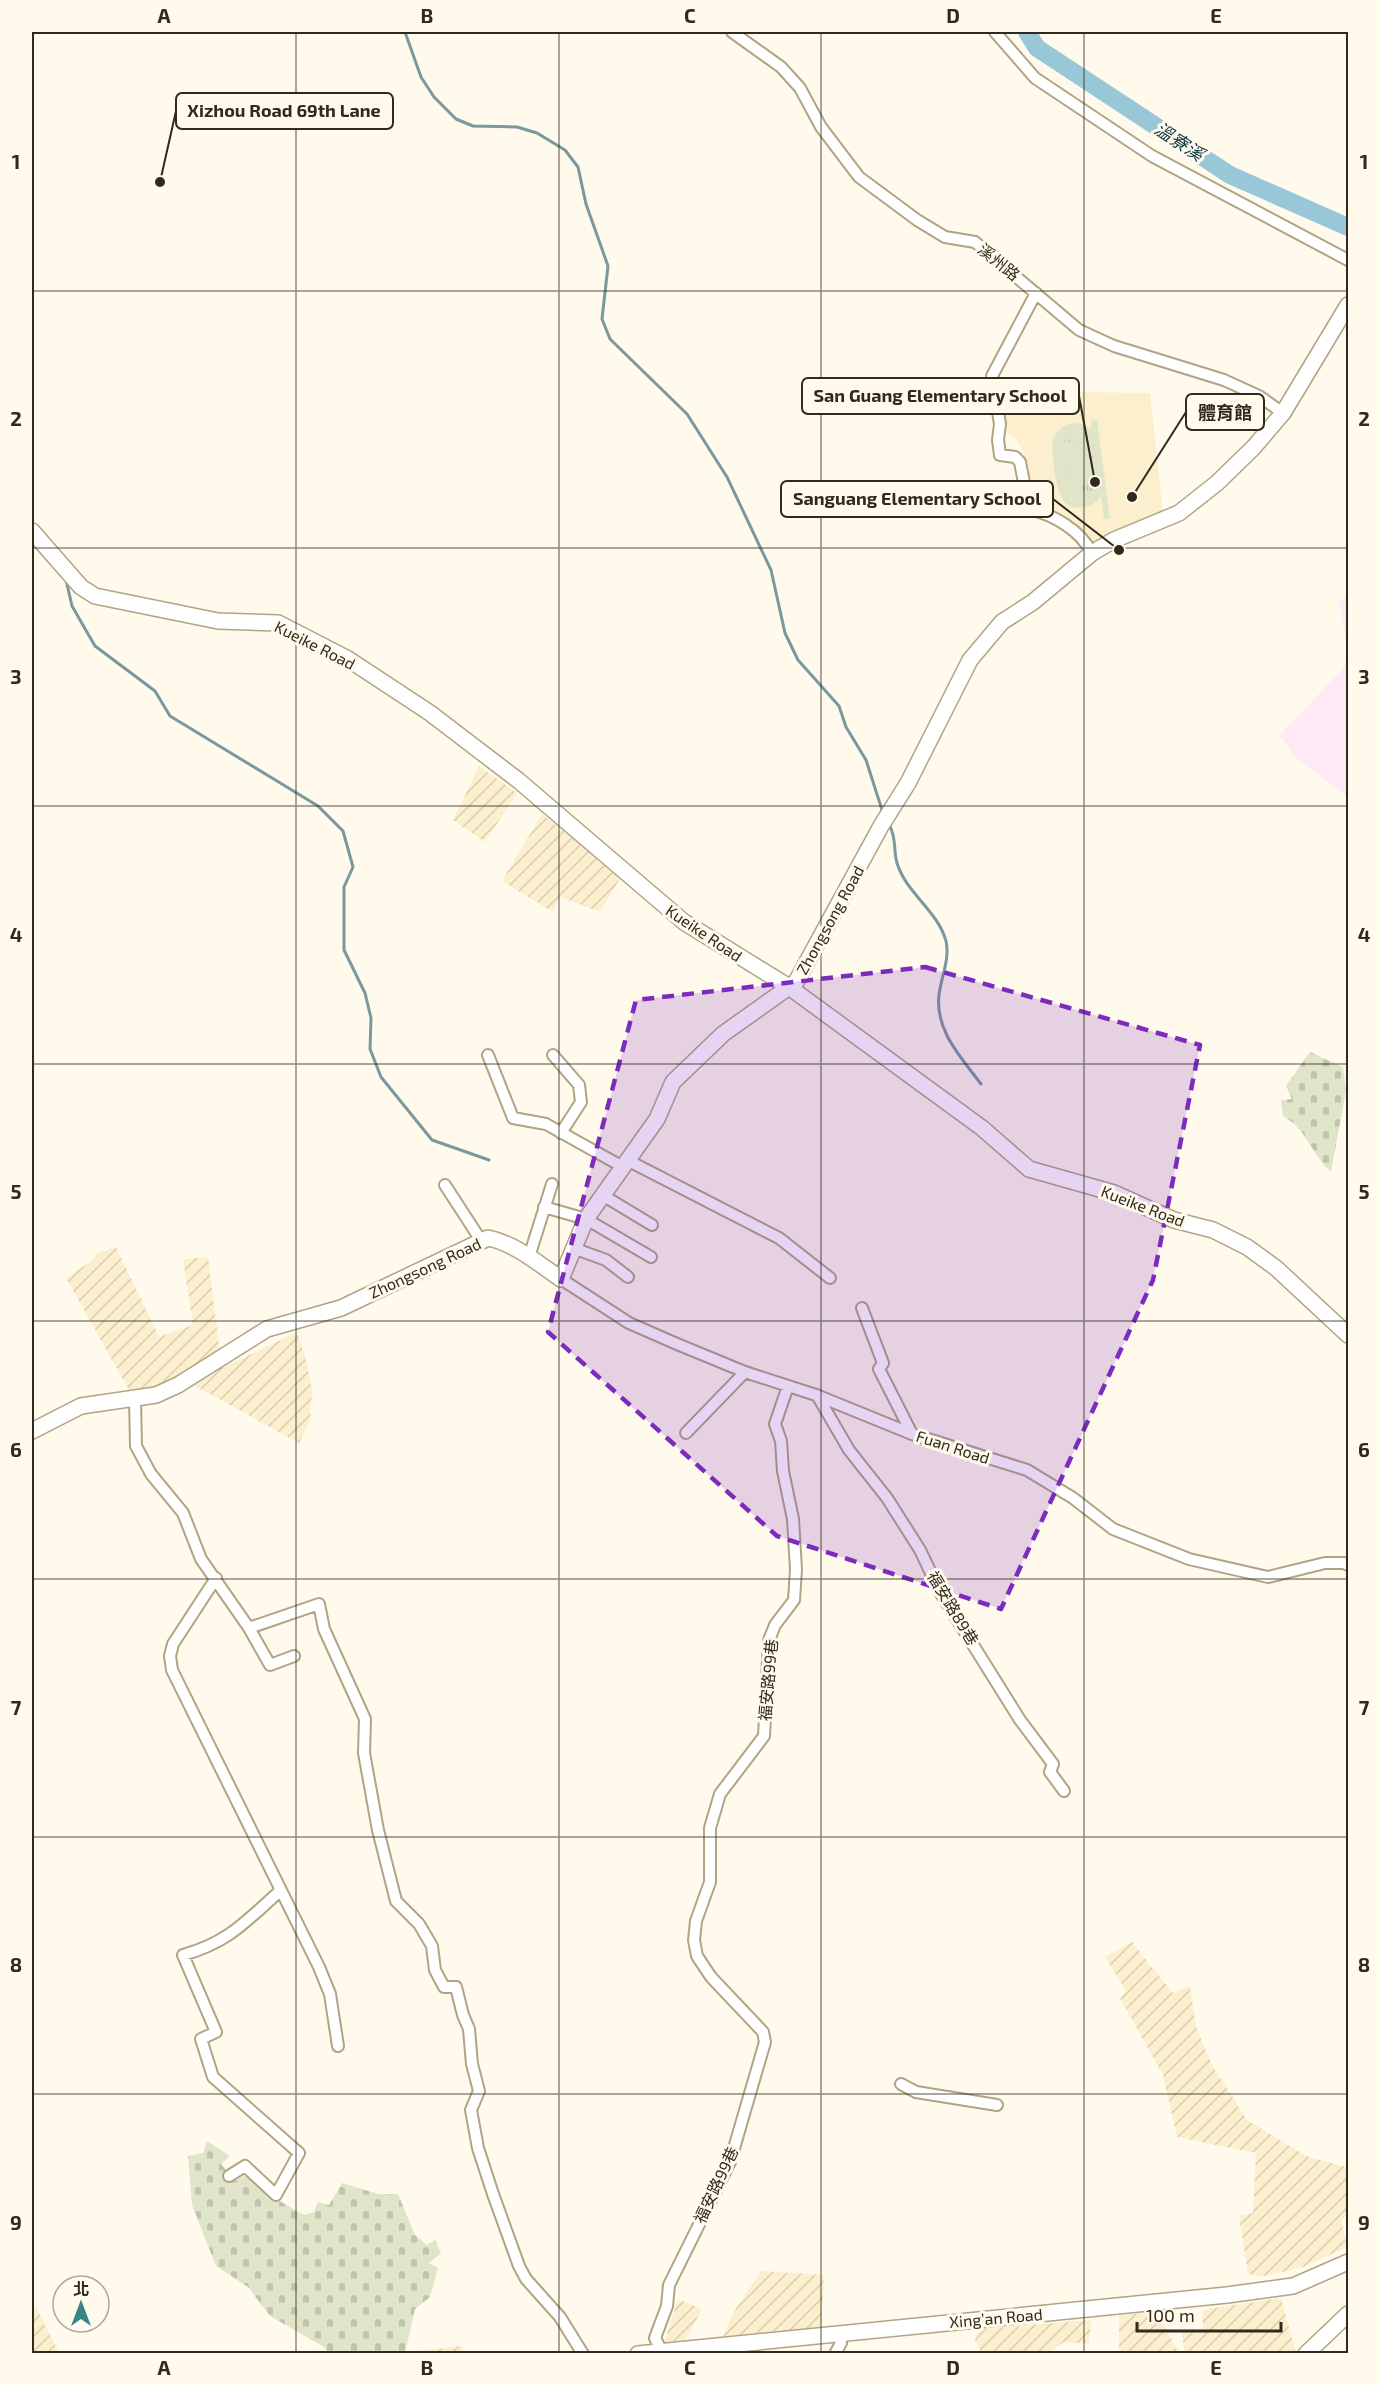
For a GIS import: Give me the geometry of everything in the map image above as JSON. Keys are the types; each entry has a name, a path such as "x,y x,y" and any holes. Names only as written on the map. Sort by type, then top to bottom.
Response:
{"street":[{"name":"溪州路","path":"732,32 781,67 800,88 820,127 859,177 898,207 945,237 975,242 1079,330 1114,346 1224,380 1258,396 1283,414"},
{"path":"995,32 1035,78 1152,156 1348,260"},
{"path":"1036,293 992,376 1000,424 998,440 1000,455 1015,457 1020,462 1029,509 1063,522 1087,544 1092,553"},
{"name":"Zhongsong Road","path":"32,1431 81,1406 135,1400 156,1395 178,1385 267,1329 340,1308 488,1238 497,1240 529,1257 561,1279 586,1219 657,1119 673,1082 723,1034 796,982 884,820 908,783 970,660 1002,622 1033,602 1092,553 1114,540 1179,513 1254,447 1283,414 1348,305"},
{"name":"Kueike Road","path":"32,531 81,587 95,596 218,621 278,623 348,659 430,713 519,781 684,922 789,987 982,1128 1029,1169 1114,1193 1174,1220 1212,1230 1247,1247 1276,1269 1348,1335"},
{"path":"488,1055 513,1118 546,1124 778,1238 830,1278"},
{"path":"553,1055 579,1085 581,1102 561,1133"},
{"path":"529,1257 552,1184"},
{"path":"445,1185 482,1242"},
{"path":"604,1196 652,1225"},
{"path":"544,1207 586,1219 651,1257"},
{"path":"573,1248 606,1260 628,1277"},
{"name":"Fuan Road","path":"561,1279 629,1323 745,1372 816,1395 912,1434 1027,1470 1073,1498 1113,1529 1189,1559 1268,1577 1325,1563 1348,1565"},
{"path":"862,1308 883,1363 879,1369 912,1434"},
{"path":"686,1433 745,1372"},
{"name":"福安路99巷","path":"661,2350 656,2338 667,2306 669,2285 730,2162 765,2042 763,2032 711,1977 697,1956 694,1941 696,1921 710,1882 710,1828 720,1794 764,1736 769,1640 775,1625 794,1600 796,1569 793,1519 783,1471 782,1441 775,1424 788,1386"},
{"name":"福安路89巷","path":"816,1395 849,1450 887,1498 920,1550 940,1592 1020,1719 1053,1764 1050,1772 1064,1791"},
{"path":"135,1400 136,1446 151,1474 183,1513 201,1559 249,1628 270,1665 294,1656"},
{"path":"216,1578 173,1644 170,1656 172,1670 330,1994 338,2046"},
{"path":"249,1628 319,1604 324,1629 365,1719 364,1753 378,1830 396,1901 419,1924 432,1946 435,1970 444,1987 456,1987 463,2016 470,2029 472,2064 479,2091 471,2110 478,2148 493,2194 522,2272 561,2318 583,2354"},
{"path":"229,2176 245,2166 276,2195 299,2153 213,2077 201,2039 216,2032 183,1955 212,1947 230,1935 280,1891"},
{"path":"901,2084 916,2092 997,2105"},
{"name":"Xing’an Road","path":"638,2354 1249,2292 1293,2286 1348,2262"},
{"path":"1306,2354 1348,2314"},
{"path":"835,2354 841,2343 841,2332"}],"highlighted area":[{"path":"925,967 1200,1045 1153,1280 1001,1609 777,1536 548,1332 636,1000"}],"shaded area":[{"path":"992,377 1039,388 1073,392 1150,393 1164,522 1090,554 1083,540 1034,507 1023,451 1016,439 1001,428"},
{"path":"1348,596 1348,653 1339,601"},
{"path":"1348,654 1348,797 1291,754 1290,747 1279,736 1342,670"},
{"path":"479,766 517,793 485,842 453,820"},
{"path":"542,814 621,877 600,912 560,897 553,912 502,881"},
{"path":"116,1247 159,1337 193,1325 183,1259 208,1257 222,1368 297,1332 312,1389 310,1421 299,1443 179,1377 165,1387 130,1392 66,1278 90,1262 98,1253"},
{"path":"1132,1942 1173,1993 1190,1986 1196,2027 1212,2065 1247,2120 1306,2156 1346,2167 1348,2216 1341,2219 1347,2247 1303,2267 1265,2276 1248,2274 1239,2216 1253,2213 1256,2153 1177,2137 1163,2075 1120,1998 1126,1991 1105,1957"},
{"path":"761,2271 824,2275 821,2327 723,2336 733,2313"},
{"path":"1281,2298 1296,2353 1185,2353 1181,2330 1203,2330 1202,2310"},
{"path":"678,2299 702,2309 684,2343 663,2347"},
{"path":"36,2307 58,2351 35,2353 32,2348 32,2309"},
{"path":"1156,2311 1178,2351 1123,2353 1119,2347 1119,2316"},
{"path":"1091,2320 1089,2344 1064,2342 1047,2353 981,2353 975,2339 980,2329"},
{"path":"462,2346 463,2353 410,2353 410,2352"}],"green space":[{"path":"1097,420 1110,518 1104,519 1101,496 1093,504 1082,508 1071,506 1062,499 1054,469 1053,439 1056,434 1064,426 1073,423 1091,429 1091,421","holes":["1077,430 1091,439 1097,487 1092,498 1080,503 1070,499 1065,491 1060,455 1064,434"]},
{"path":"1077,430 1087,434 1091,439 1097,487 1092,498 1080,503 1070,499 1065,491 1060,465 1064,434"},
{"path":"1086,439 1093,484 1067,488 1061,443"},
{"path":"1310,1052 1343,1067 1346,1090 1331,1172 1298,1128 1283,1116 1281,1100 1292,1099 1286,1086"},
{"path":"207,2141 230,2156 221,2164 235,2181 246,2175 278,2200 304,2215 314,2212 318,2202 329,2205 342,2183 378,2194 398,2194 415,2235 427,2245 435,2240 441,2253 429,2263 438,2268 430,2297 415,2309 405,2353 328,2353 324,2347 270,2316 248,2287 216,2266 192,2205 188,2156 203,2153"}],"waterway":[{"path":"405,32 421,77 434,97 456,119 473,126 517,127 537,133 565,150 578,167 586,204 608,266 602,319 610,339 687,414 727,477 771,570 785,633 798,660 839,706 846,727 866,760 883,813"},
{"name":"溫寮溪","path":"1027,32 1037,48 1230,175 1348,227"},
{"path":"66,580 72,606 95,646 155,691 170,716 318,806 343,831 353,867 344,887 344,950 365,993 371,1018 370,1049 381,1077 432,1140 489,1160"},
{"path":"889,824 901,874 936,920 946,941 946,962 939,995 939,1008 945,1032 981,1084"}],"place":[{"name":"Xizhou Road 69th Lane","path":"160,182"},
{"name":"San Guang Elementary School","path":"1095,482"},
{"name":"體育館","path":"1132,497"},
{"name":"Sanguang Elementary School","path":"1119,550"}]}
